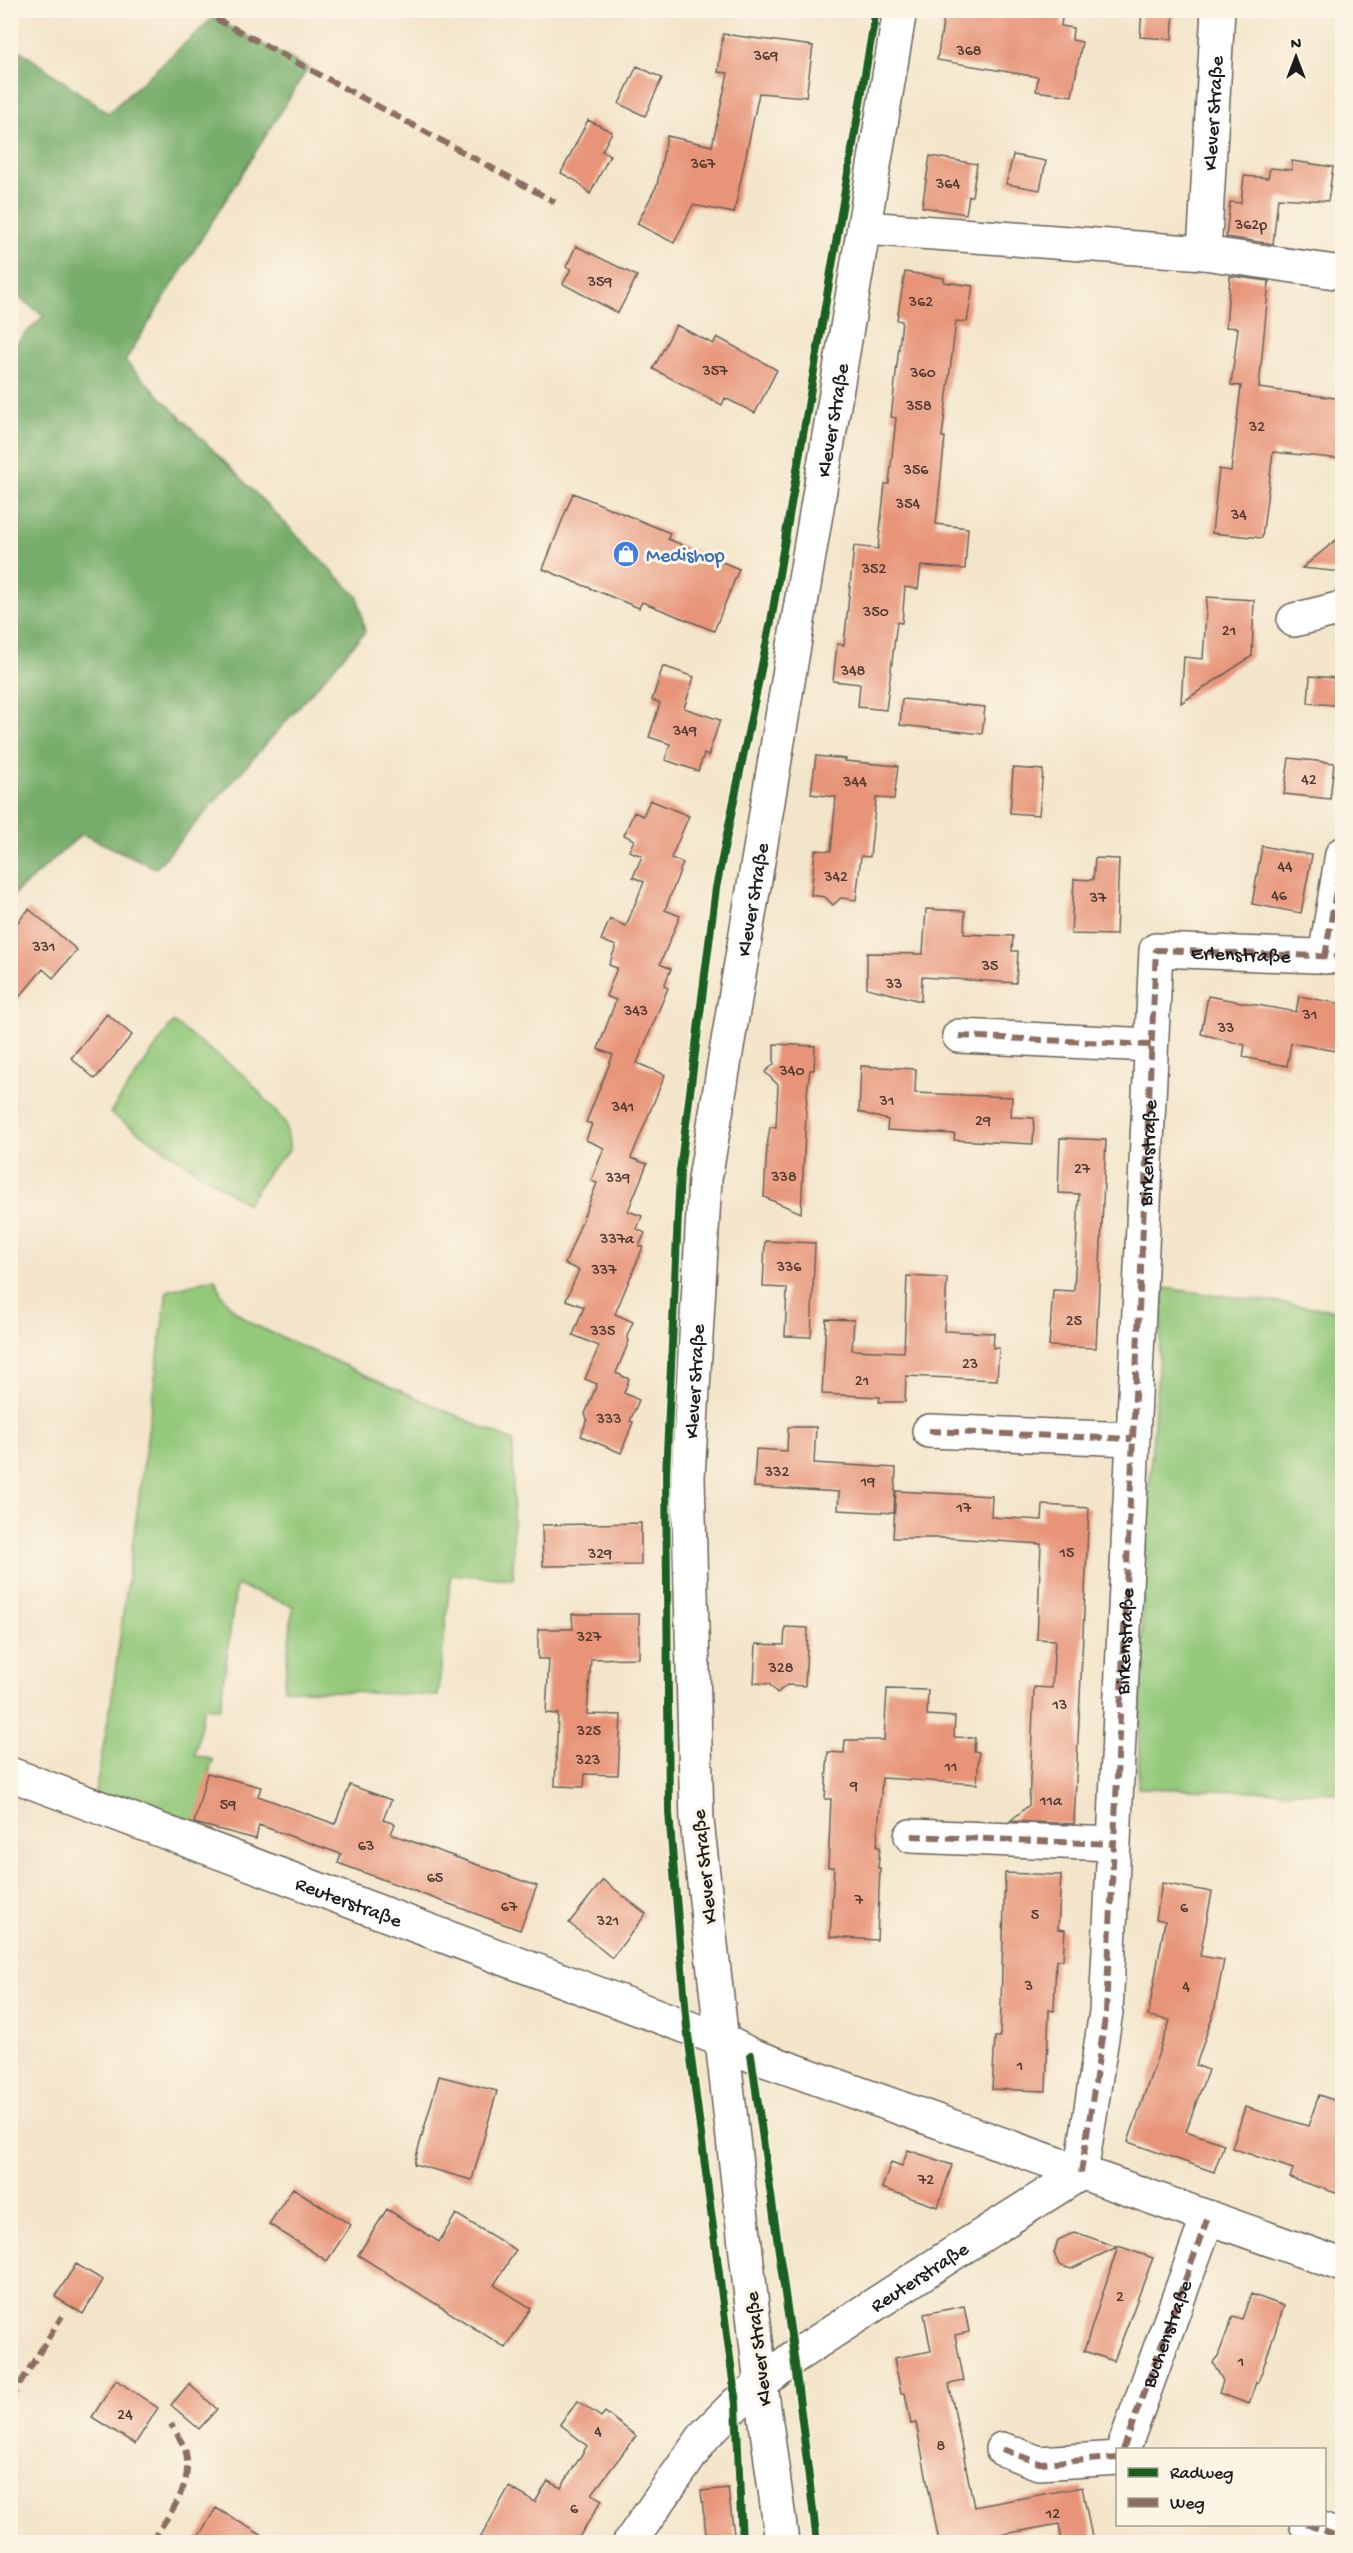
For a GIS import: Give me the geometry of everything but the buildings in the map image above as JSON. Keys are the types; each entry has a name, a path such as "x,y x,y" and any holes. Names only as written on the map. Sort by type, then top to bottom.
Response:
{"street":[{"name":"Klever Straße","path":"783,2542 761,2385 697,1821 688,1477 705,1179 900,10"},
{"name":"Klever Straße","path":"1204,253 1218,10"},
{"path":"865,228 1204,253 1342,273"},
{"path":"1294,620 1342,608"},
{"name":"Erlenstraße","path":"1156,950 1334,957 1342,854"},
{"name":"Birkenstraße","path":"1081,2174 1106,2012 1156,950"},
{"path":"959,1036 1151,1045"},
{"path":"929,1431 1132,1439"},
{"name":"Reuterstraße","path":"10,1774 722,2040"},
{"path":"911,1836 1113,1844"},
{"path":"722,2040 751,2055 1342,2265"},
{"name":"Reuterstraße","path":"630,2542 705,2435 736,2404 794,2357 1081,2174"},
{"name":"Buchenstraße","path":"1125,2448 1208,2217"},
{"path":"1002,2449 1039,2463 1116,2458"},
{"path":"1311,2526 1342,2538"}],"green space":[{"path":"213,18 308,68 125,361 358,597 365,632 156,868 82,834 11,897 11,348 44,316 11,292 11,44 108,113"},
{"path":"173,1022 245,1076 285,1122 290,1149 270,1170 247,1204 110,1113"},
{"path":"215,1278 229,1305 252,1324 513,1441 513,1579 451,1574 438,1696 284,1689 293,1606 236,1585 220,1709 204,1707 195,1755 213,1760 189,1840 93,1805 111,1703 167,1291"},
{"path":"1164,1288 1342,1311 1342,1793 1138,1788 1144,1556"}],"marked path":[{"path":"200,10 555,202"},
{"path":"1325,957 1342,854"},
{"path":"1081,2173 1106,2012 1156,950 1342,957"},
{"path":"959,1036 1151,1045"},
{"path":"929,1431 1132,1439"},
{"path":"911,1836 1113,1844"},
{"path":"1124,2448 1208,2217"},
{"path":"10,2400 62,2316"},
{"path":"151,2542 178,2501 186,2478 186,2453 171,2424"},
{"path":"1002,2449 1039,2463 1116,2458"},
{"path":"1311,2526 1342,2538"},
{"path":"10,2535 23,2542"}],"cycle path":[{"path":"742,2542 736,2404 687,2027 669,1813 666,1475 680,1171 716,888 771,621 876,10"},
{"path":"751,2055 794,2357 817,2542"}],"place":[{"name":"Medishop","path":"626,554"}]}
